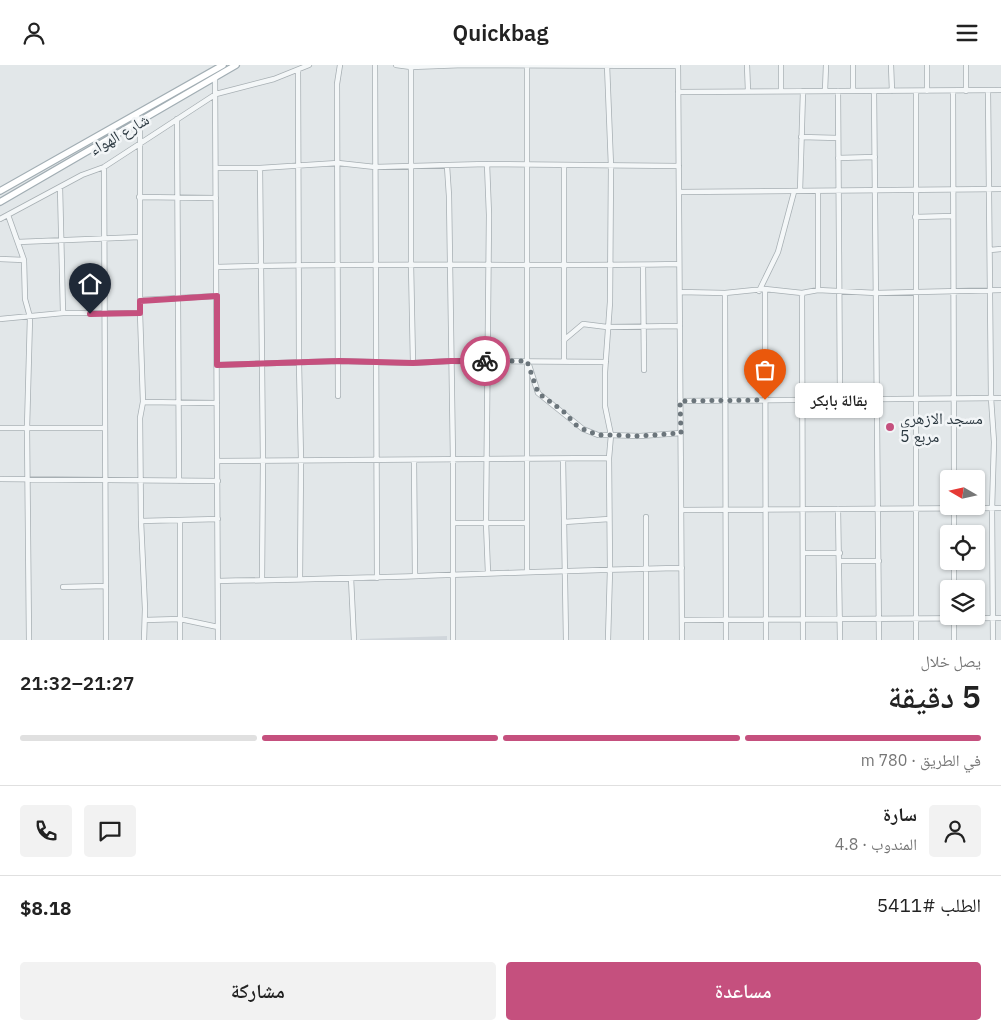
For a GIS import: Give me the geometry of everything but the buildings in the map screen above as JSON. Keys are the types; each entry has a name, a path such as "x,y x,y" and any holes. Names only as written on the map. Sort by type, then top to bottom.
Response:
{"main road":[{"name":"شارع الهواء","path":"0,191 223,65"},
{"name":"شارع الهواء","path":"0,203 140,123 236,65"}],"street":[{"path":"0,219 60,187 104,167 216,94 274,79 308,65"},
{"path":"338,396 337,84 340,65"},
{"path":"375,65 377,578"},
{"path":"396,65 411,67 527,65 678,66 682,640"},
{"path":"527,65 527,571"},
{"path":"607,65 611,166 605,407 611,435 609,459 610,570 608,640"},
{"path":"747,65 748,91"},
{"path":"781,65 781,91"},
{"path":"825,91 826,65"},
{"path":"853,65 853,91"},
{"path":"892,65 892,91"},
{"path":"927,65 927,91"},
{"path":"966,65 966,91"},
{"path":"411,67 413,363"},
{"path":"298,70 300,578"},
{"path":"215,77 218,640"},
{"path":"678,92 1001,90"},
{"path":"759,291 778,252 797,191 802,137 803,91"},
{"path":"838,91 840,399"},
{"path":"874,91 879,640"},
{"path":"916,91 916,640"},
{"path":"953,91 954,470"},
{"path":"988,91 991,398 994,442 992,509 993,640"},
{"path":"136,114 140,123 140,313 143,402 140,418 140,480 144,640"},
{"path":"177,119 179,481"},
{"path":"802,137 838,138"},
{"path":"838,158 875,157"},
{"path":"216,168 260,168 338,163 375,167 527,164 679,166"},
{"path":"487,165 490,215 486,523 488,573"},
{"path":"564,165 564,361"},
{"path":"448,166 453,459 453,640"},
{"path":"104,167 106,640"},
{"path":"260,168 263,461 262,580"},
{"path":"60,187 62,313"},
{"path":"679,192 1001,189"},
{"path":"818,191 818,290"},
{"path":"139,197 216,199"},
{"path":"8,215 24,260 25,299 30,317 27,428 29,640"},
{"path":"915,217 953,216"},
{"path":"18,242 140,237"},
{"path":"990,250 1001,249"},
{"path":"0,259 24,260"},
{"path":"216,267 298,264 679,264"},
{"path":"643,265 644,370"},
{"path":"765,289 766,640"},
{"path":"680,292 725,293 765,289 802,293 818,290 876,293 1001,290"},
{"path":"725,293 726,640"},
{"path":"802,293 803,640"},
{"path":"140,301 217,296"},
{"path":"0,319 62,313 140,313"},
{"path":"564,340 583,324 607,327 680,326"},
{"path":"217,365 339,361 413,363 451,361 606,362"},
{"path":"527,361 538,393 563,411 576,425 583,429 598,435 640,436 681,433"},
{"path":"680,401 1001,398"},
{"path":"143,402 217,403"},
{"path":"0,428 105,428"},
{"path":"564,459 566,640"},
{"path":"217,461 609,459"},
{"path":"414,460 415,576"},
{"path":"0,479 218,481"},
{"path":"681,510 940,508"},
{"path":"838,509 840,640"},
{"path":"985,509 1001,509"},
{"path":"646,517 646,640"},
{"path":"180,519 180,640"},
{"path":"141,521 218,519"},
{"path":"564,522 609,519"},
{"path":"453,523 527,523"},
{"path":"803,553 840,553"},
{"path":"840,561 878,561"},
{"path":"218,581 682,568"},
{"path":"351,578 354,640"},
{"path":"63,587 106,586"},
{"path":"682,620 940,618"},
{"path":"985,619 1001,618"},
{"path":"144,620 180,619 218,627"},
{"path":"954,625 954,640"}],"shaded area":[{"path":"447,636 447,640 360,640 360,639"}],"way so far":[{"path":"485,361 527,361 538,393 563,411 576,425 598,435 640,436 681,433 680,401 765,400"}],"place":[{"name":"بقالة بابكر","path":"765,400"},
{"name":"مسجد الازهري مربع 5","path":"890,427"}],"route":[{"path":"90,314 140,313 140,301 217,296 217,365 339,361 413,363 485,361"}]}
